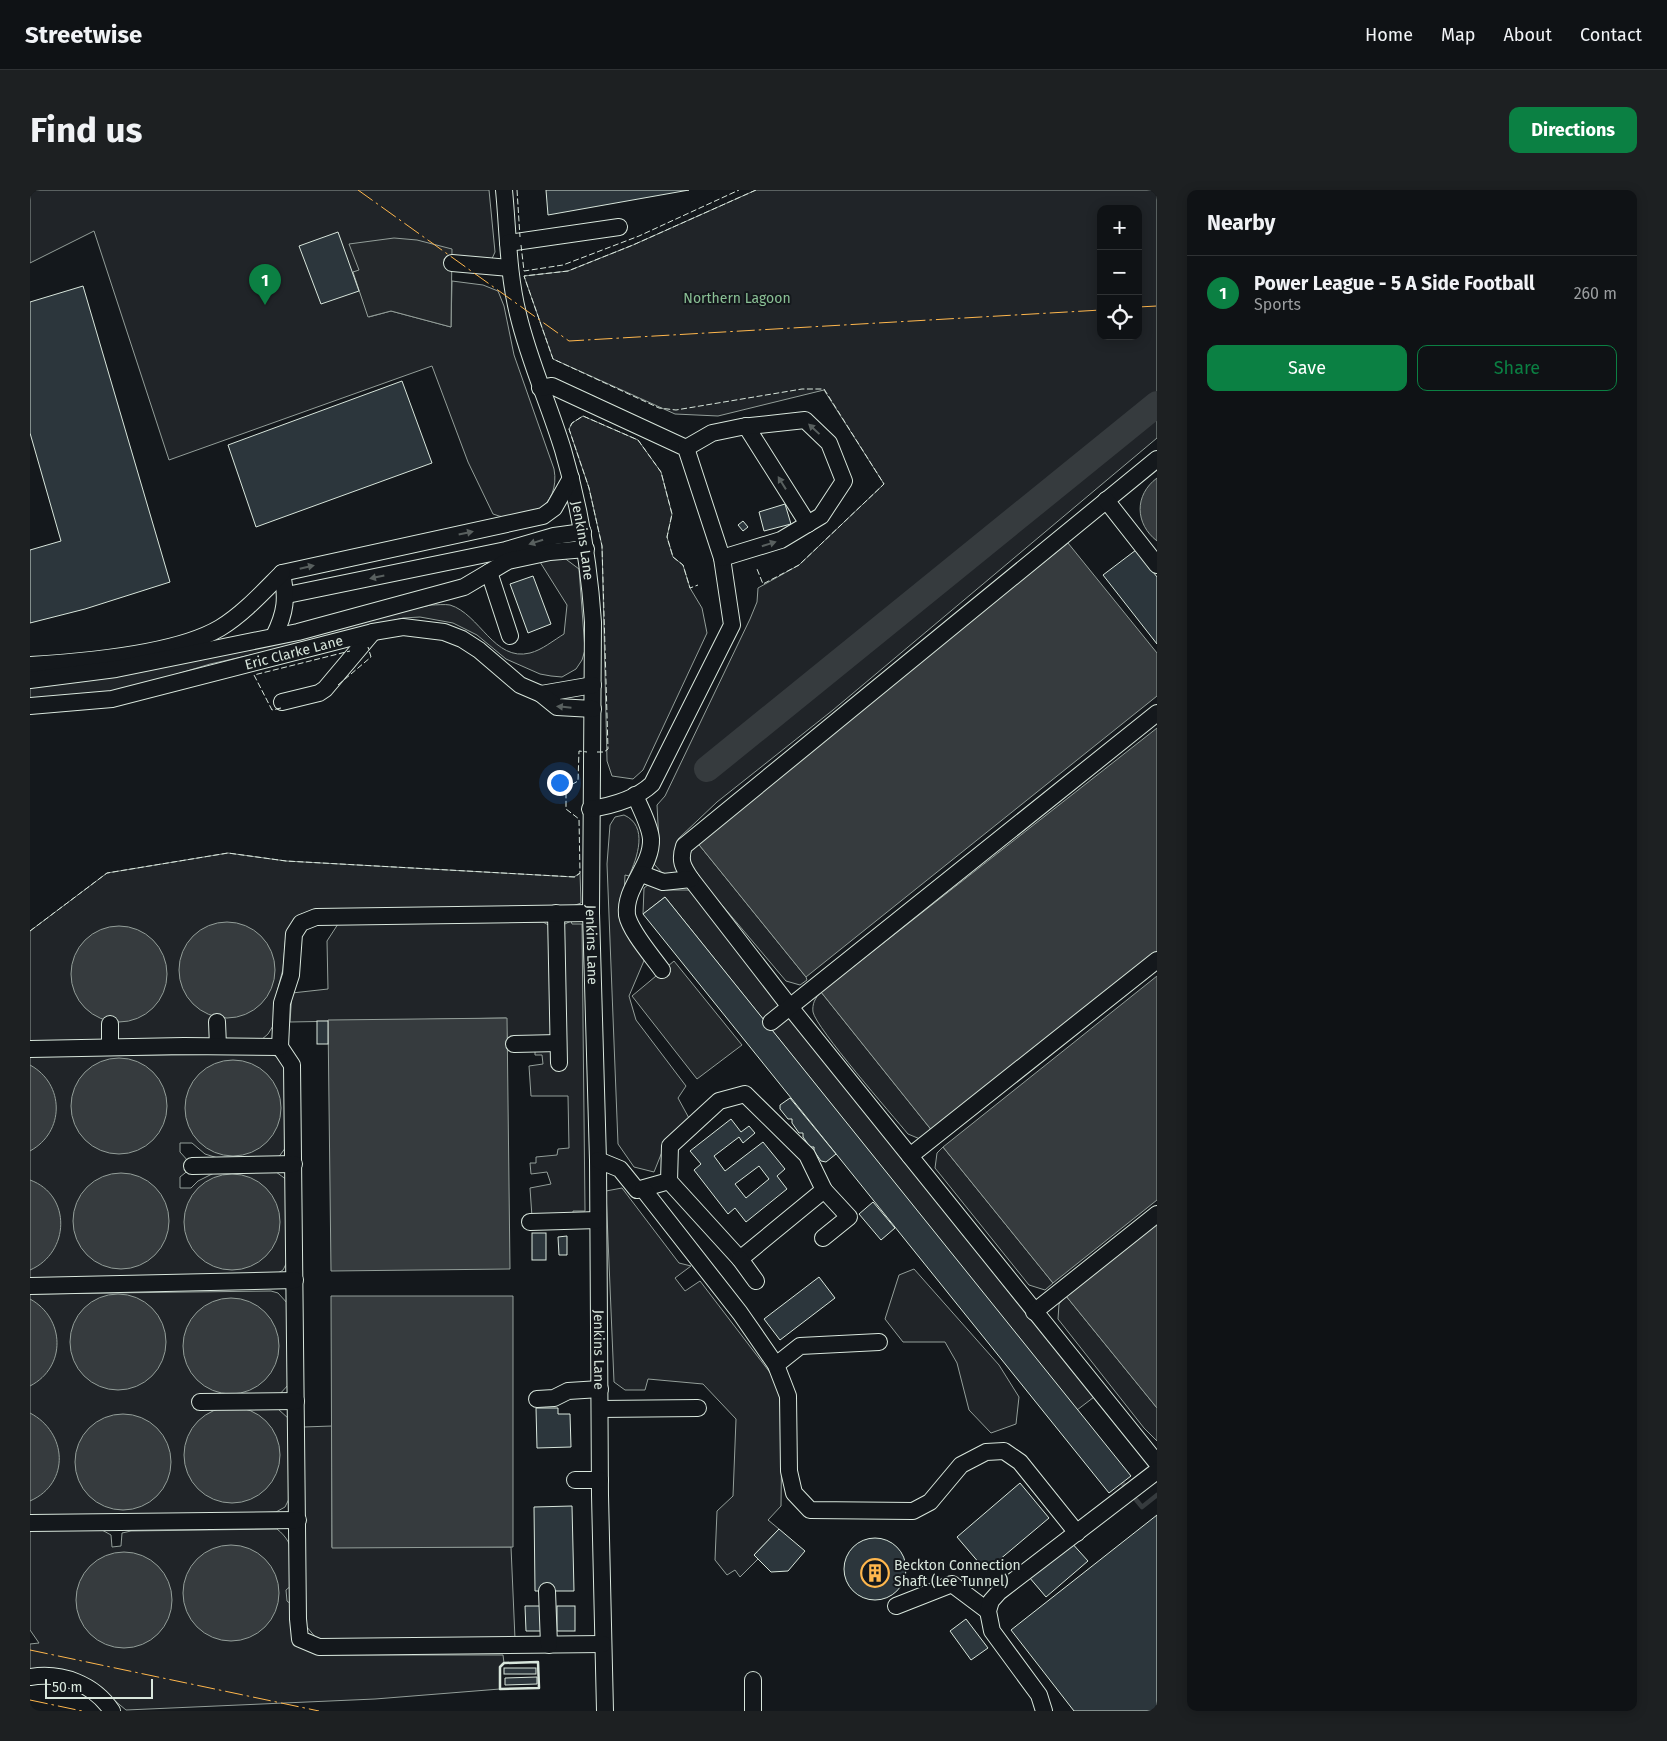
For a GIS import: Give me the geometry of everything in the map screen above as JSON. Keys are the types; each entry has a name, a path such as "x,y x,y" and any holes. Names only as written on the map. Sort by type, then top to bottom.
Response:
{"street":[{"name":"Jenkins Lane","path":"504,190 510,268 518,312 540,388 571,478 586,550 593,622 590,809 591,913 598,1160 600,1480 605,1711"},
{"path":"508,243 619,227"},
{"path":"452,264 510,268"},
{"path":"540,388 552,386 686,448 722,558 732,625 652,784 635,795 606,806 590,809"},
{"path":"686,448 712,433 746,426 805,420 830,444 844,481 821,516 781,540 722,558"},
{"path":"746,426 808,524"},
{"path":"1157,459 684,846 680,858 683,867 691,879 790,1007 1157,1463"},
{"path":"30,665 89,661 201,638 228,622 257,598 282,572 518,523 543,516 554,508 571,478"},
{"path":"1106,500 1157,565"},
{"path":"287,595 506,550 554,536 583,532"},
{"path":"30,680 116,669 298,632 464,587 508,561 550,552 586,550"},
{"path":"274,636 280,624 287,595 282,572"},
{"path":"489,572 510,636"},
{"name":"Eric Clarke Lane","path":"30,706 112,699 373,632 403,627 444,632 462,639 479,650 520,685 541,694 557,707 593,709"},
{"path":"282,702 325,689 373,632"},
{"path":"541,694 593,685"},
{"path":"771,1022 1157,713"},
{"path":"635,795 651,838 648,858 628,900 627,915 633,928 662,970"},
{"path":"642,874 663,882 691,879"},
{"path":"556,913 559,1063"},
{"path":"591,913 316,917 301,922 294,934 291,975 282,1003 280,1047 292,1065 300,1639 319,1647 603,1644"},
{"path":"910,1156 1157,960"},
{"path":"217,1022 218,1046"},
{"path":"110,1024 110,1047"},
{"path":"514,1044 558,1043"},
{"path":"30,1049 280,1047"},
{"path":"756,1281 740,1260 669,1181 670,1146 718,1101 745,1094 807,1155 824,1190 849,1217 823,1238"},
{"path":"598,1160 620,1168 636,1190 669,1181"},
{"path":"192,1166 294,1164"},
{"path":"643,1188 740,1313 776,1365 788,1396 789,1471 794,1493 810,1510 913,1511 930,1502 961,1465 986,1452 1004,1451 1020,1462 1077,1533"},
{"path":"740,1260 824,1190"},
{"path":"1034,1312 1157,1214"},
{"path":"530,1222 598,1220"},
{"path":"30,1286 295,1280"},
{"path":"776,1365 800,1346 879,1342"},
{"path":"537,1399 554,1398 568,1391 600,1389"},
{"path":"200,1402 296,1401"},
{"path":"600,1409 698,1408"},
{"path":"1044,1711 1039,1695 992,1631 988,1611 991,1601 999,1592 1157,1471"},
{"path":"576,1480 600,1480"},
{"path":"30,1523 298,1520"},
{"path":"896,1606 952,1584 988,1611"},
{"path":"547,1591 549,1646"},
{"path":"30,1677 47,1674 82,1683 104,1698 112,1711"},
{"path":"753,1680 753,1711"}],"green space":[{"path":"30,190 489,190 495,252 491,261 353,272 369,317 391,311 451,327 452,281 483,285 498,291 504,306 514,355 554,469 555,482 552,493 546,503 529,515 517,518 493,514 468,462 432,366 169,460 94,231 30,263"},
{"name":"Northern Lagoon","path":"756,190 1157,190 1157,438 833,710 717,802 678,839 677,877 663,874 654,864 659,843 657,805 665,796 750,619 757,602 758,588 799,565 884,484 824,390 718,416 675,414 553,359 524,276 568,271 633,245"},
{"path":"583,416 638,440 661,472 672,514 667,537 673,557 683,565 690,588 702,608 707,633 643,770 633,779 612,776 607,761 602,546 589,488 569,429 572,423"},
{"path":"563,557 579,569 585,650 582,660 576,669 562,677 540,674 506,659 477,635 453,623 420,617 403,618 305,643 210,664 108,695 30,698 30,686 431,605 450,605 461,610 507,651 517,654 534,652 564,634 567,605 540,562"},
{"path":"624,815 632,820 636,827 639,834 639,843 638,852 629,876 625,875 623,921 646,956 629,996 636,1020 686,1086 678,1098 690,1120 666,1142 654,1172 634,1167 618,1144 607,864 610,825 615,817"},
{"path":"696,841 807,980 800,985 786,981 689,866 688,851"},
{"path":"228,853 286,861 574,877 580,873 581,903 570,907 330,909 301,914 286,934 283,969 277,992 276,1021 268,1034 261,1040 30,1041 30,931 107,873"},
{"path":"649,884 667,890 694,890 1098,1394 1077,1410 665,897 643,914 644,888"},
{"path":"571,921 572,924 582,924 585,1211 573,1211 573,1216 532,1217 530,1188 551,1184 547,1172 531,1174 530,1163 536,1163 536,1157 557,1155 558,1149 569,1148 568,1096 531,1096 529,1066 543,1064 542,1055 535,1055 535,1049 548,1049 552,1053 563,925"},
{"path":"543,922 552,927 554,1032 548,1038 507,1039 506,1018 290,1022 292,993 328,989 327,941 338,924"},
{"path":"821,992 933,1132 920,1139 908,1134 840,1053 817,1021 813,1012 814,1001"},
{"path":"270,1054 278,1057 285,1068 286,1147 278,1158 224,1160 205,1154 192,1143 180,1143 180,1152 189,1162 190,1169 180,1177 180,1188 191,1188 198,1181 220,1170 272,1169 287,1180 288,1260 283,1270 273,1276 30,1279 30,1056"},
{"path":"943,1147 1053,1283 1045,1290 1029,1285 935,1168 937,1153"},
{"path":"622,1188 679,1263 691,1266 675,1278 685,1291 700,1281 778,1383 782,1423 781,1506 768,1520 779,1529 754,1555 758,1559 740,1577 735,1570 727,1575 715,1560 717,1511 733,1496 736,1419 703,1384 648,1379 645,1390 625,1390 614,1382 606,1191"},
{"path":"914,1269 999,1365 1019,1397 1016,1424 991,1433 969,1410 957,1363 945,1342 903,1342 885,1319 899,1275"},
{"path":"271,1291 278,1293 289,1305 289,1384 278,1396 278,1409 289,1419 290,1497 285,1507 276,1512 195,1516 30,1517 30,1294"},
{"path":"1066,1296 1157,1408 1157,1441 1144,1428 1058,1319 1059,1304"},
{"path":"332,1426 332,1547 511,1547 515,1639 317,1639 306,1626 303,1427"},
{"path":"277,1529 291,1547 293,1561 292,1585 286,1590 287,1601 292,1605 292,1628 321,1655 503,1655 504,1663 500,1667 500,1689 375,1699 126,1710 91,1681 30,1673 30,1644 39,1643 30,1630 30,1530 102,1530 111,1535 112,1547 121,1546 122,1533 131,1531"}],"shaded area":[{"path":"394,238 417,240 452,249 451,327 391,311 368,317 353,272 359,270 349,244"},
{"path":"1157,478 1157,541 1144,526 1140,510 1144,493"},
{"path":"1068,543 1157,653 1157,696 806,977 696,841"},
{"path":"1157,728 1157,952 933,1132 821,992"},
{"path":"227,922 245,926 261,936 271,952 275,970 271,988 261,1004 245,1014 227,1018 209,1014 193,1004 183,988 179,970 183,952 193,936 209,926"},
{"path":"119,926 137,930 153,940 163,956 167,974 163,992 153,1008 137,1018 119,1022 101,1018 85,1008 75,992 71,974 75,956 85,940 101,930"},
{"path":"674,961 742,1045 697,1079 632,996"},
{"path":"1157,976 1157,1200 1053,1283 943,1147"},
{"path":"507,1018 510,1269 331,1271 328,1020"},
{"path":"119,1058 137,1062 153,1072 163,1088 167,1106 163,1124 153,1140 137,1150 119,1154 101,1150 85,1140 75,1124 71,1106 75,1088 85,1072 101,1062"},
{"path":"233,1060 251,1064 267,1074 277,1090 281,1108 277,1126 267,1142 251,1152 233,1156 215,1152 199,1142 189,1126 185,1108 189,1090 199,1074 215,1064"},
{"path":"30,1065 41,1073 50,1084 55,1096 56,1108 55,1120 50,1132 41,1143 30,1151"},
{"path":"121,1173 139,1177 155,1187 165,1203 169,1221 165,1239 155,1255 139,1265 121,1269 103,1265 87,1255 77,1239 73,1221 77,1203 87,1187 103,1177"},
{"path":"232,1174 250,1178 266,1188 276,1204 280,1222 276,1240 266,1256 250,1266 232,1270 214,1266 198,1256 188,1240 184,1222 188,1204 198,1188 214,1178"},
{"path":"30,1180 44,1187 53,1198 59,1211 61,1224 59,1238 53,1251 43,1262 30,1270"},
{"path":"1157,1223 1157,1408 1066,1296"},
{"path":"118,1294 136,1298 152,1308 162,1324 166,1342 162,1360 152,1376 136,1386 118,1390 100,1386 84,1376 74,1360 70,1342 74,1324 84,1308 100,1298"},
{"path":"331,1296 513,1296 513,1547 332,1548"},
{"path":"231,1298 249,1302 265,1312 275,1328 279,1346 275,1364 265,1380 249,1390 231,1394 213,1390 197,1380 187,1364 183,1346 187,1328 197,1312 213,1302"},
{"path":"30,1299 42,1307 50,1318 57,1342 51,1367 42,1378 30,1386"},
{"path":"232,1407 250,1411 266,1421 276,1437 280,1455 276,1473 266,1489 250,1499 232,1503 214,1499 198,1489 188,1473 184,1455 188,1437 198,1421 214,1411"},
{"path":"30,1413 42,1421 51,1432 57,1444 59,1457 58,1470 52,1482 43,1493 30,1501"},
{"path":"123,1414 141,1418 157,1428 167,1444 171,1462 167,1480 157,1496 141,1506 123,1510 105,1506 89,1496 79,1480 75,1462 79,1444 89,1428 105,1418"},
{"path":"231,1545 249,1549 265,1559 275,1575 279,1593 275,1611 265,1627 249,1637 231,1641 213,1637 197,1627 187,1611 183,1593 187,1575 197,1559 213,1549"},
{"path":"124,1552 142,1556 158,1566 168,1582 172,1600 168,1618 158,1634 142,1644 124,1648 106,1644 90,1634 80,1618 76,1600 80,1582 90,1566 106,1556"}],"building":[{"path":"546,190 689,190 548,215"},
{"path":"338,232 359,291 321,304 299,246"},
{"path":"83,286 170,582 85,609 30,623 30,550 61,541 30,433 30,302"},
{"path":"402,381 432,463 256,527 228,445"},
{"path":"785,504 791,524 764,531 759,512"},
{"path":"743,521 748,527 743,531 738,525"},
{"path":"1136,550 1157,577 1157,644 1103,575"},
{"path":"533,576 551,624 528,633 510,584"},
{"path":"665,897 1131,1476 1109,1493 643,914"},
{"path":"317,1021 328,1021 328,1044 317,1044"},
{"path":"790,1098 836,1154 826,1162 821,1161 814,1151 814,1147 810,1147 803,1137 803,1133 799,1133 792,1123 792,1119 788,1119 780,1109 780,1105"},
{"path":"731,1119 741,1132 749,1126 755,1133 743,1143 739,1137 714,1156 725,1171 763,1142 785,1169 777,1176 787,1189 746,1222 735,1208 728,1214 694,1170 701,1164 690,1151","holes":["759,1166 769,1179 746,1198 735,1184"]},
{"path":"873,1202 895,1228 881,1240 859,1214"},
{"path":"532,1233 546,1233 546,1260 532,1260"},
{"path":"567,1236 567,1255 559,1255 558,1237"},
{"path":"819,1277 835,1298 780,1340 764,1319"},
{"path":"536,1408 558,1408 558,1414 570,1414 571,1447 537,1448"},
{"path":"1020,1483 1049,1518 986,1571 957,1537"},
{"path":"572,1506 574,1591 535,1591 534,1507"},
{"path":"1157,1515 1157,1711 1074,1711 1011,1630"},
{"path":"779,1529 805,1551 788,1571 771,1572 754,1555"},
{"name":"Beckton Connection Shaft (Lee Tunnel)","path":"869,1538 881,1538 897,1547 904,1557 906,1569 904,1581 897,1591 881,1600 869,1600 858,1595 849,1586 844,1575 844,1563 849,1552 858,1543"},
{"path":"1070,1541 1088,1561 1046,1597 1029,1577"},
{"path":"525,1606 543,1606 543,1631 526,1631"},
{"path":"557,1606 575,1606 575,1631 557,1631"},
{"path":"966,1619 988,1648 971,1660 950,1631"},
{"path":"504,1668 536,1668 536,1674 504,1674"},
{"path":"537,1677 537,1684 505,1685 505,1678"}],"waterway":[{"path":"707,769 1157,404"},
{"path":"1119,1479 1142,1507 1157,1495"}],"fence":[{"path":"517,190 520,237"},
{"path":"521,245 524,271 563,265 639,236 739,190"},
{"path":"756,190 633,245 568,271 524,276 553,359 659,408 676,410 802,389 824,389 884,484 799,565 763,584 757,569"},
{"path":"597,752 604,752 608,749 602,546 589,488 569,429 572,423 583,416 638,440 661,472 672,514 667,537 673,557 683,565 690,588 698,585"},
{"path":"338,685 371,657 368,647"},
{"path":"281,708 272,710 254,675 350,651"},
{"path":"30,931 107,873 228,853 286,861 575,877 580,873 579,819 566,809 566,788 578,781 579,751 587,752"}],"wall":[{"path":"538,1662 539,1688 500,1689 500,1667 504,1663 538,1662"}],"power":[{"path":"358,190 569,341 1097,310"},
{"path":"1142,307 1157,306"},
{"path":"30,1650 319,1711"},
{"path":"30,1700 82,1711"}],"place":[{"name":"Power League - 5 A Side Football","path":"265,305"},
{"name":"Beckton Connection Shaft (Lee Tunnel)","path":"875,1573"}]}
